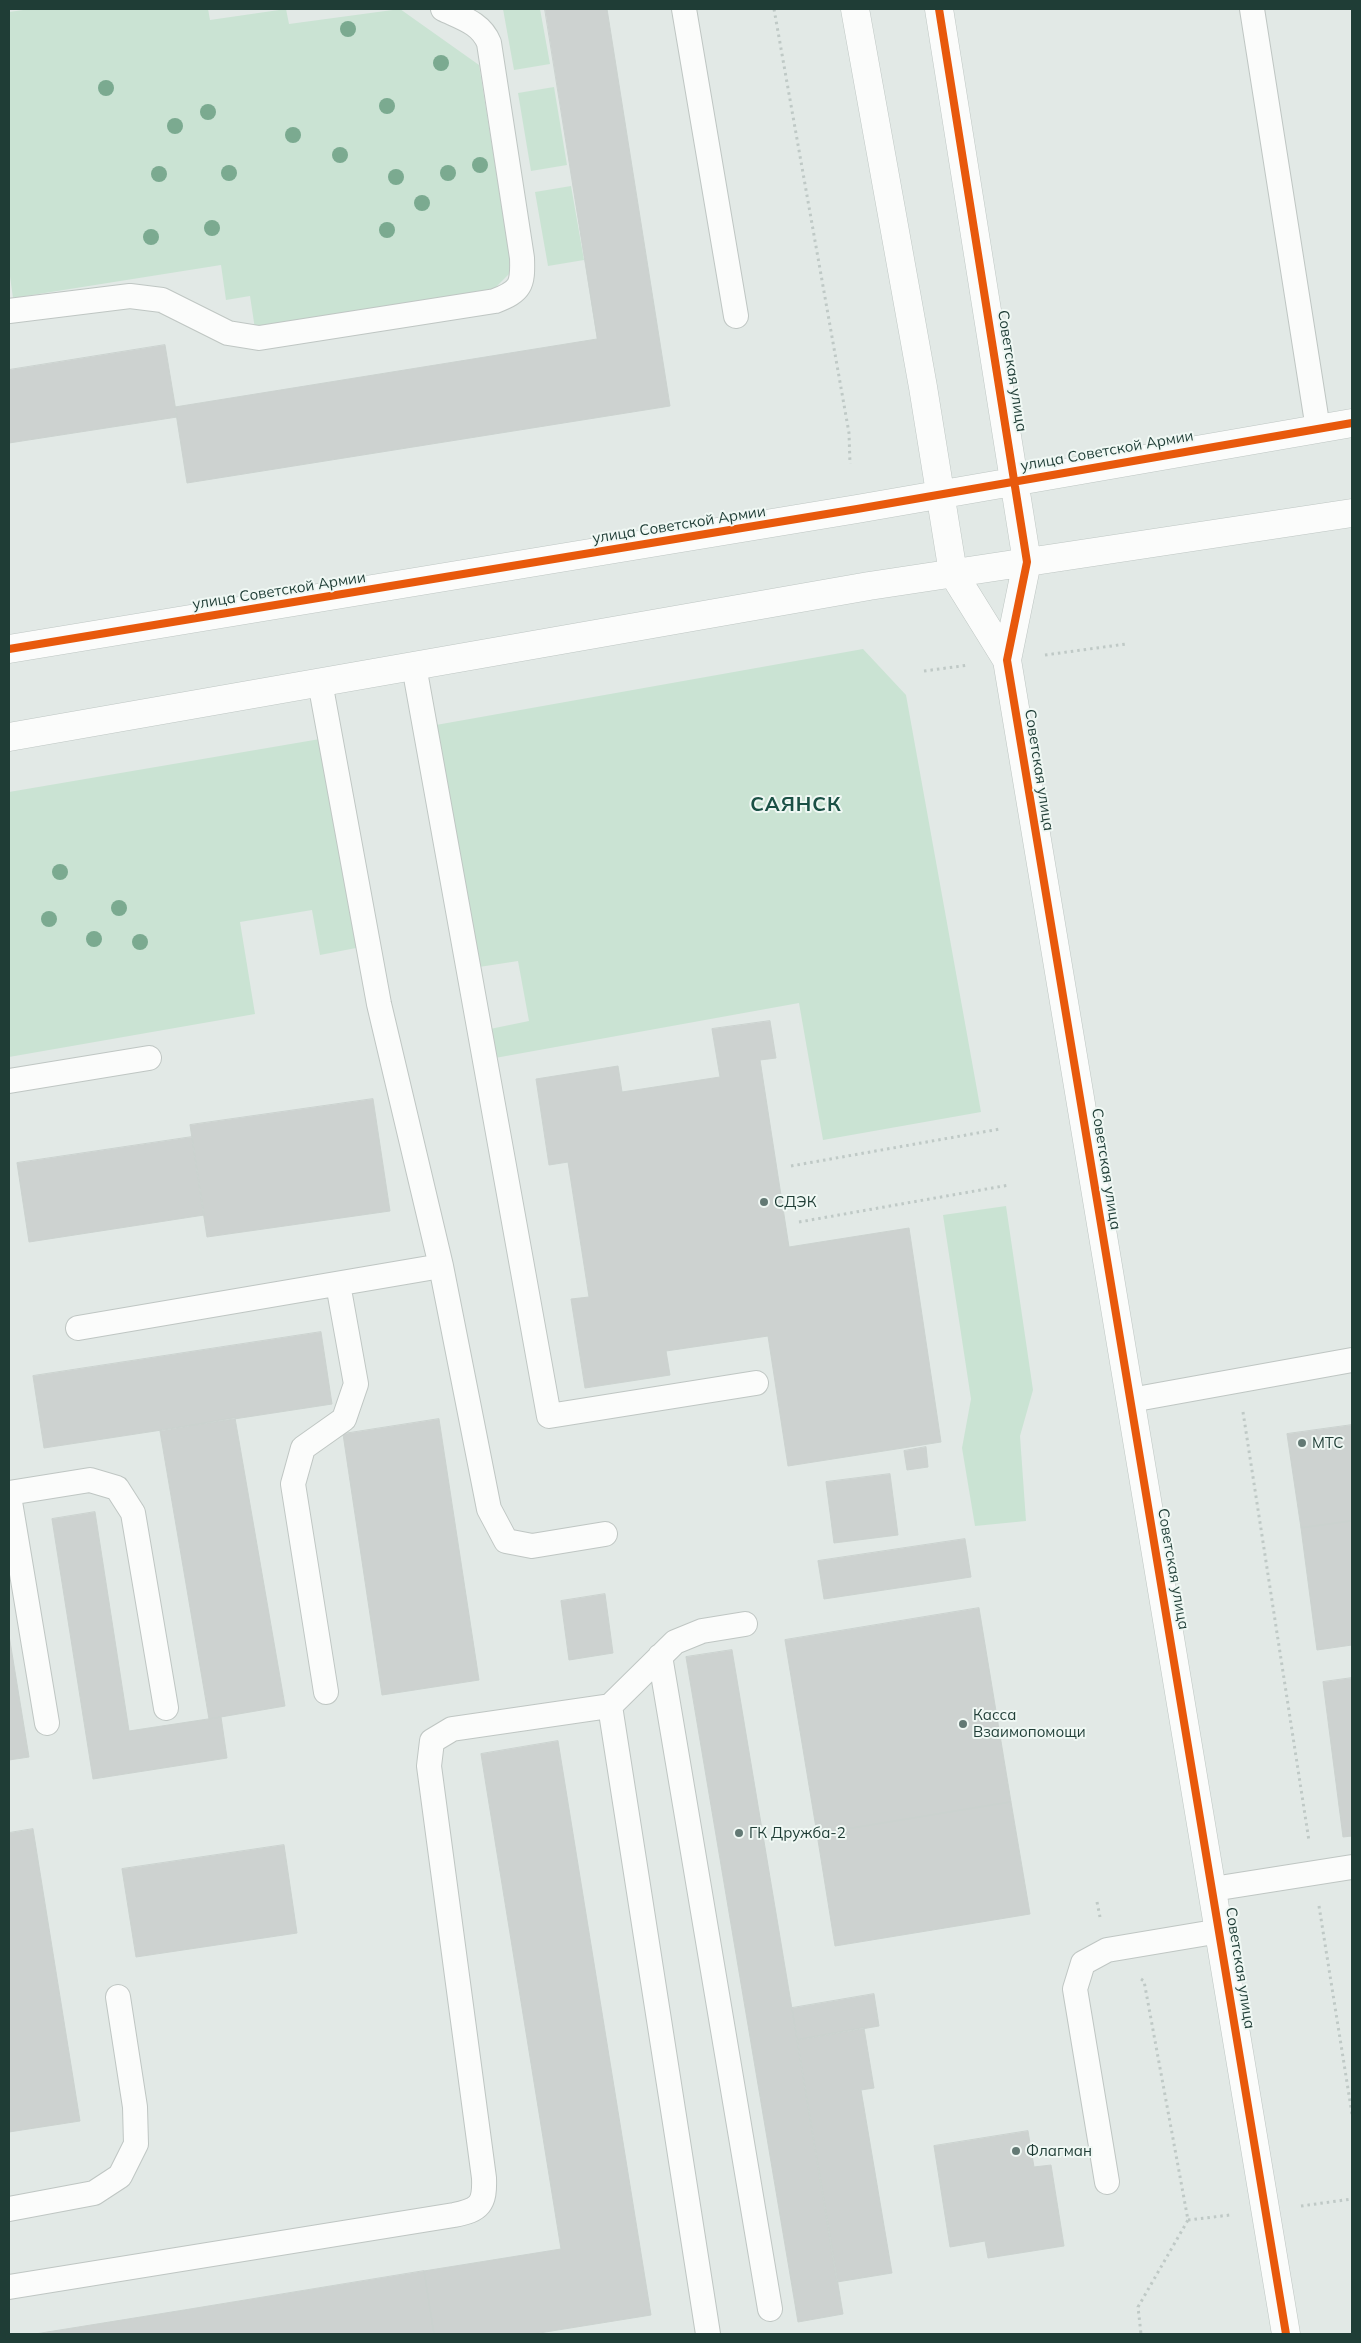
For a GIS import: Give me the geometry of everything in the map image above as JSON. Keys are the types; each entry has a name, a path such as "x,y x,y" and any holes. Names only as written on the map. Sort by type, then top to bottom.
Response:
{"street":[{"name":"Советская улица","path":"855,9 941,495 953,573 1007,660"},
{"name":"Советская улица","path":"939,9 1016,481 1027,562 1007,660 1286,2334"},
{"name":"улица Советской Армии","path":"9,649 941,495 1352,423"},
{"path":"9,737 953,573 1352,513"}],"lane":[{"path":"9,311 130,296 162,300 228,333 259,338 495,301 518,289 523,277 522,258 489,43 484,32 475,24 443,9"},
{"path":"684,9 736,316"},
{"path":"1252,9 1318,429"},
{"path":"414,666 549,1416 756,1383"},
{"path":"320,682 379,1004 441,1266 489,1509 506,1541 532,1546 605,1534"},
{"path":"9,1081 149,1058"},
{"path":"78,1328 441,1266"},
{"path":"326,1692 293,1484 303,1448 344,1419 356,1384 338,1284"},
{"path":"1131,1400 1238,1379 1352,1360"},
{"path":"47,1723 9,1495 90,1480 117,1488 133,1513 166,1708"},
{"path":"9,2287 454,2215 469,2212 481,2204 485,2194 484,2178 429,1766 432,1741 452,1729 610,1706 675,1642 702,1630 744,1624"},
{"path":"660,1656 770,2309"},
{"path":"610,1706 708,2334"},
{"path":"1213,1889 1352,1867"},
{"path":"1107,2182 1075,1989 1083,1963 1106,1950 1220,1931"},
{"path":"9,2209 94,2193 120,2176 136,2144 135,2107 118,1997"}],"path":[{"path":"774,9 849,433 850,464"},
{"path":"924,671 1126,644"},
{"path":"791,1166 1000,1129"},
{"path":"799,1222 1008,1185"},
{"path":"1238,1379 1352,2114"},
{"path":"1097,1902 1106,1950 1144,1981 1188,2220 1138,2307 1141,2334"}],"green space":[{"path":"30,9 208,9 210,20 286,9 289,24 400,9 479,65 512,271 491,292 255,329 250,296 226,300 221,265 13,298 9,269 9,12"},
{"path":"503,9 540,9 550,64 514,70"},
{"path":"554,87 567,165 531,171 518,93"},
{"path":"571,186 584,260 548,266 535,192"},
{"path":"863,649 906,695 981,1112 823,1140 799,1003 495,1058 490,1029 529,1021 518,961 479,967 436,725"},
{"path":"320,739 356,948 320,955 312,910 240,922 255,1014 9,1057 9,792"},
{"path":"1006,1206 1033,1390 1020,1436 1026,1521 975,1526 962,1448 971,1399 943,1215"}],"building":[{"path":"545,9 607,9 670,406 187,483 175,407 597,339"},
{"path":"165,345 177,417 9,443 9,370"},
{"path":"770,1021 776,1058 760,1060 789,1247 909,1228 941,1442 788,1466 768,1336 666,1351 670,1375 585,1388 571,1299 589,1297 568,1162 549,1165 536,1079 618,1066 622,1092 720,1077 712,1029"},
{"path":"373,1099 390,1211 207,1237 190,1125"},
{"path":"192,1137 204,1215 29,1242 17,1163"},
{"path":"321,1332 332,1404 44,1448 33,1376"},
{"path":"235,1418 285,1706 209,1719 160,1431"},
{"path":"439,1419 479,1680 382,1695 343,1434"},
{"path":"1352,1425 1352,1521 1301,1528 1287,1434"},
{"path":"926,1447 928,1467 907,1470 904,1451"},
{"path":"890,1474 898,1535 834,1543 826,1482"},
{"path":"95,1512 129,1731 221,1717 227,1758 93,1779 52,1519"},
{"path":"1352,1521 1352,1645 1317,1650 1301,1528"},
{"path":"965,1539 971,1577 824,1599 818,1561"},
{"path":"605,1594 613,1653 569,1660 561,1601"},
{"path":"979,1608 1011,1802 817,1834 785,1640"},
{"path":"9,1635 29,1757 9,1760"},
{"name":"ГК Дружба-2","path":"732,1650 843,2314 798,2322 686,1657"},
{"path":"1352,1678 1352,1836 1343,1837 1323,1682"},
{"path":"558,1741 651,2315 533,2334 434,2334 424,2271 561,2249 481,1754"},
{"path":"1011,1802 1030,1914 835,1946 817,1834"},
{"path":"33,1829 80,2121 9,2132 9,1833"},
{"path":"284,1845 297,1933 136,1957 122,1869"},
{"path":"874,1994 879,2026 797,2040 792,2008"},
{"path":"864,2028 874,2088 861,2090 892,2273 837,2282 797,2040"},
{"path":"1028,2131 1034,2167 1051,2165 1064,2246 988,2258 985,2241 950,2247 934,2146"},
{"path":"424,2271 434,2334 35,2334 184,2310"}],"cycle path":[{"path":"939,9 1027,562 1007,660 1286,2334"},
{"path":"9,649 857,509 1352,423"}],"place":[{"name":"СДЭК","path":"764,1202"},
{"name":"МТС","path":"1302,1443"},
{"name":"Касса Взаимопомощи","path":"963,1724"},
{"name":"ГК Дружба-2","path":"739,1833"},
{"name":"Флагман","path":"1016,2151"}],"district":[{"name":"САЯНСК","path":"796,805"}]}
